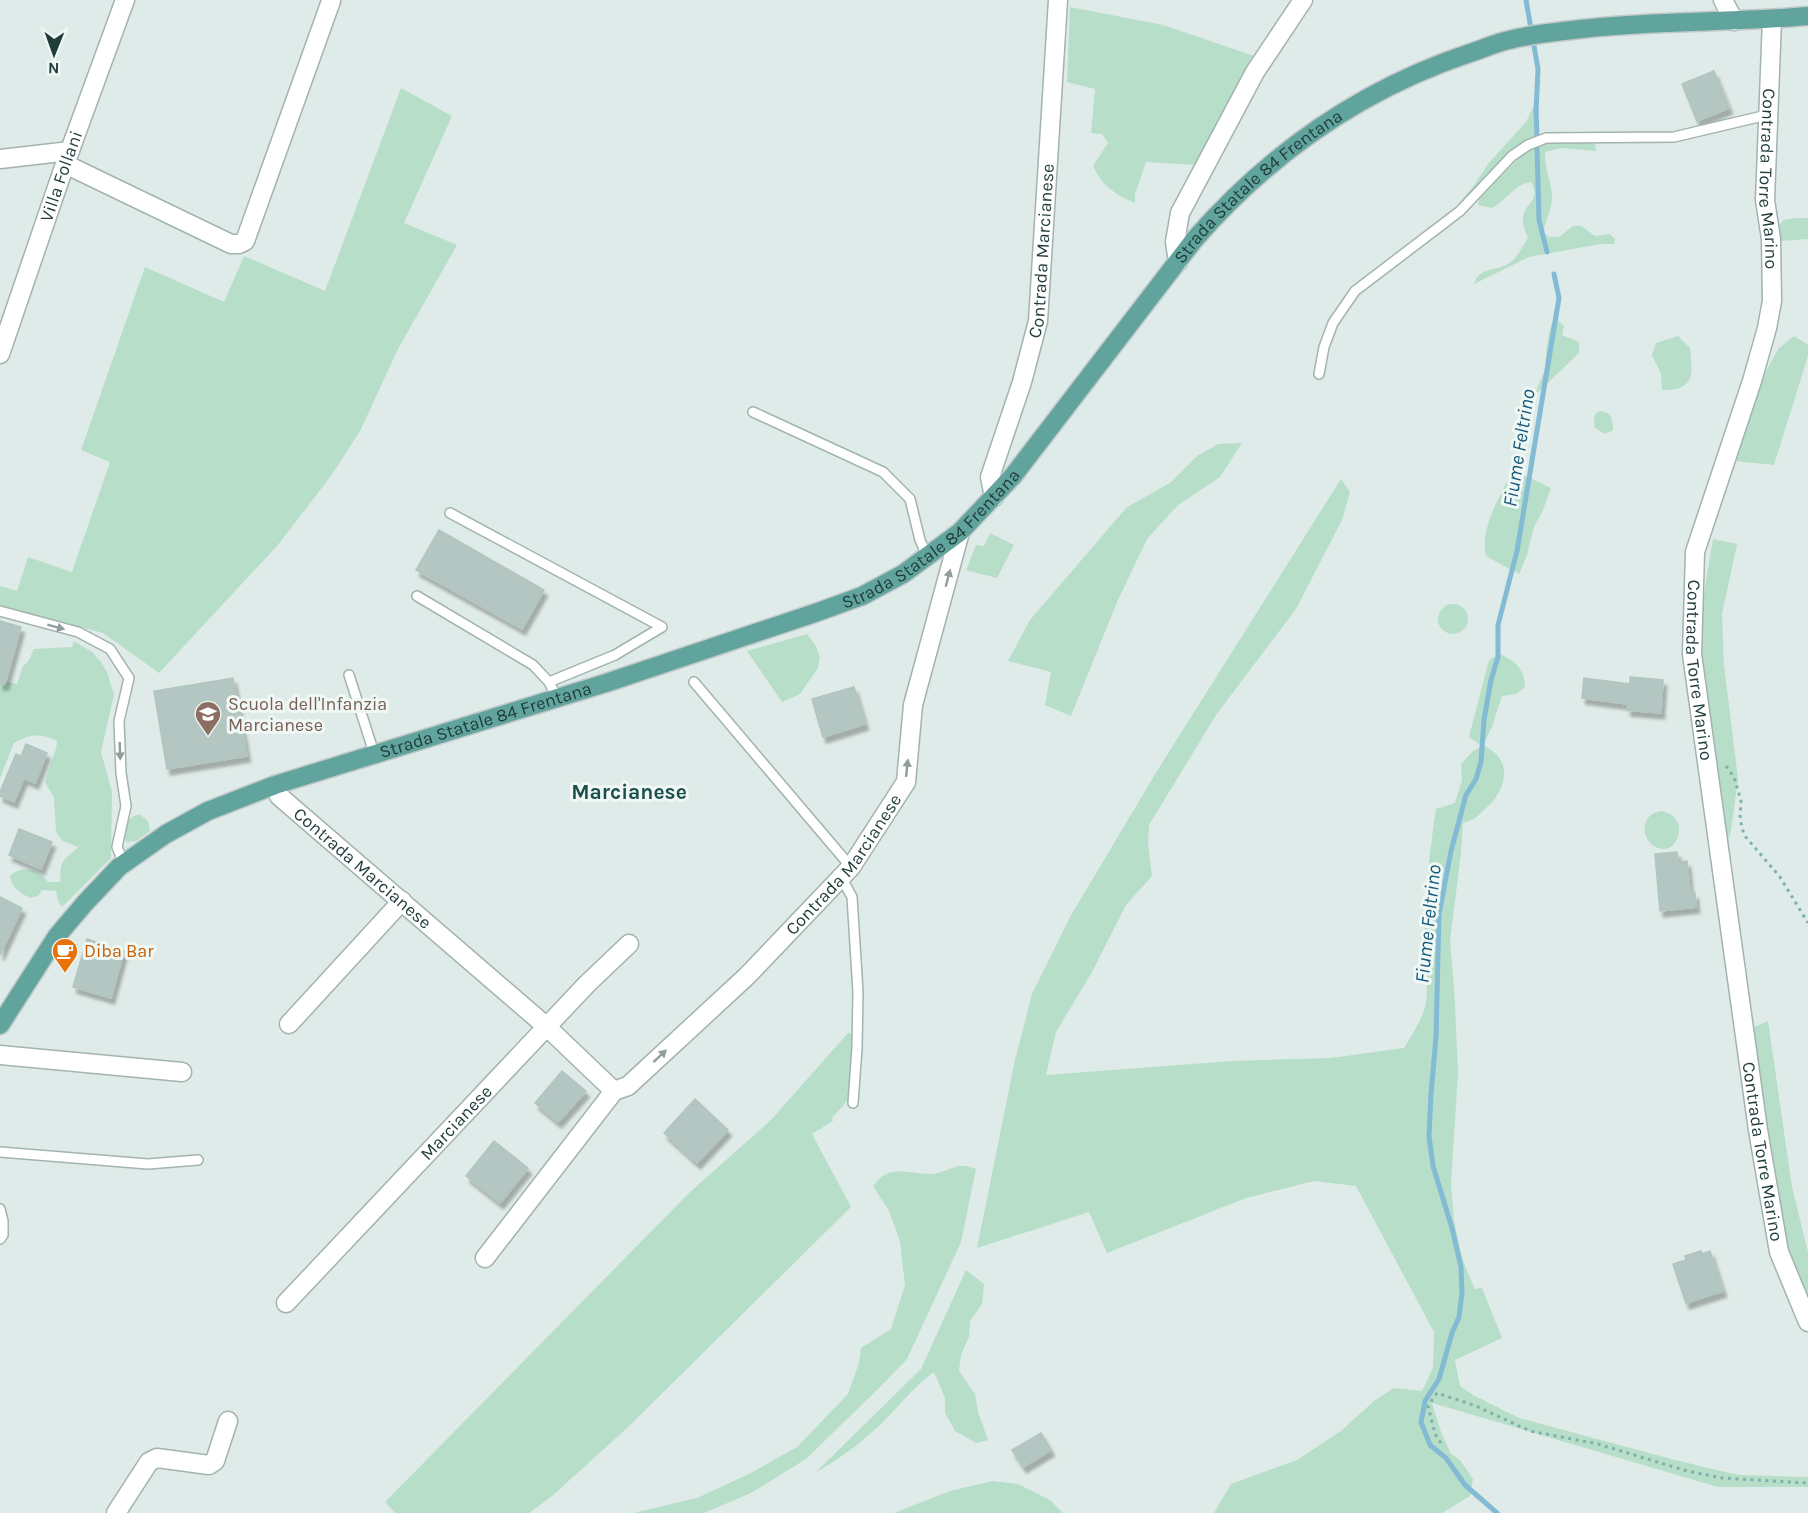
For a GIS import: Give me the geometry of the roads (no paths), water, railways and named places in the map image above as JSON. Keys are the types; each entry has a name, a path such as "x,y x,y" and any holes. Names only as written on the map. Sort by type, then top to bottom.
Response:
{"main road":[{"name":"Strada Statale 84 Frentana","path":"0,1025 57,936 85,903 124,864 166,834 208,811 275,784 374,753 553,690 639,672 862,596 928,558 960,532 1013,476 1217,213 1246,185 1305,137 1368,96 1415,73 1509,40 1582,29 1808,16"}],"street":[{"name":"Villa Follani","path":"0,354 125,0"},
{"name":"Contrada Marcianese","path":"994,497 990,477 1022,382 1038,321 1058,0"},
{"path":"1178,262 1175,242 1180,213 1255,72 1304,0"},
{"path":"1723,0 1734,21"},
{"path":"0,159 68,158 231,244 245,242 331,1"},
{"name":"Contrada Torre Marino","path":"1772,19 1767,115 1766,200 1771,239 1772,301 1752,381 1695,552 1692,654 1758,1130 1779,1252 1808,1322"},
{"name":"Contrada Marcianese","path":"485,1258 614,1091 628,1086 747,976 846,872 906,782 913,705 960,532"},
{"name":"Contrada Marcianese","path":"275,784 279,796 547,1026 614,1091"},
{"path":"289,1024 402,901"},
{"name":"Marcianese","path":"286,1303 547,1026 629,944"},
{"path":"0,1055 182,1072"},
{"path":"116,1513 149,1462 157,1458 209,1465 215,1461 228,1421"}],"lane":[{"path":"1319,374 1324,347 1333,323 1355,291 1460,211 1512,156 1528,144 1546,138 1674,137 1767,115"},
{"path":"753,412 883,472 910,499 920,540 928,558"},
{"path":"417,596 533,665 553,690 662,627 450,513"},
{"path":"0,611 78,632 110,649 129,678 119,721 121,773 126,806 117,847 124,864"},
{"path":"349,675 374,753"},
{"path":"694,682 846,872 852,897 858,992 853,1103"},
{"path":"0,1152 148,1164 198,1160"},
{"path":"0,1209 3,1235 0,1239"}],"waterway":[{"name":"Fiume Feltrino","path":"1526,0 1538,69 1537,137"},
{"name":"Fiume Feltrino","path":"1537,148 1539,220 1547,252"},
{"name":"Fiume Feltrino","path":"1497,1513 1465,1485 1446,1458 1430,1445 1421,1422 1425,1401 1439,1379 1459,1317 1462,1293 1461,1267 1433,1166 1429,1136 1436,1037 1439,914 1451,851 1466,795 1476,779 1481,762 1484,720 1491,680 1498,657 1498,625 1517,551 1559,298 1554,274"}],"place":[{"name":"Scuola dell'Infanzia Marcianese","path":"208,737"},
{"name":"Diba Bar","path":"65,974"}],"district":[{"name":"Marcianese","path":"629,792"}]}
